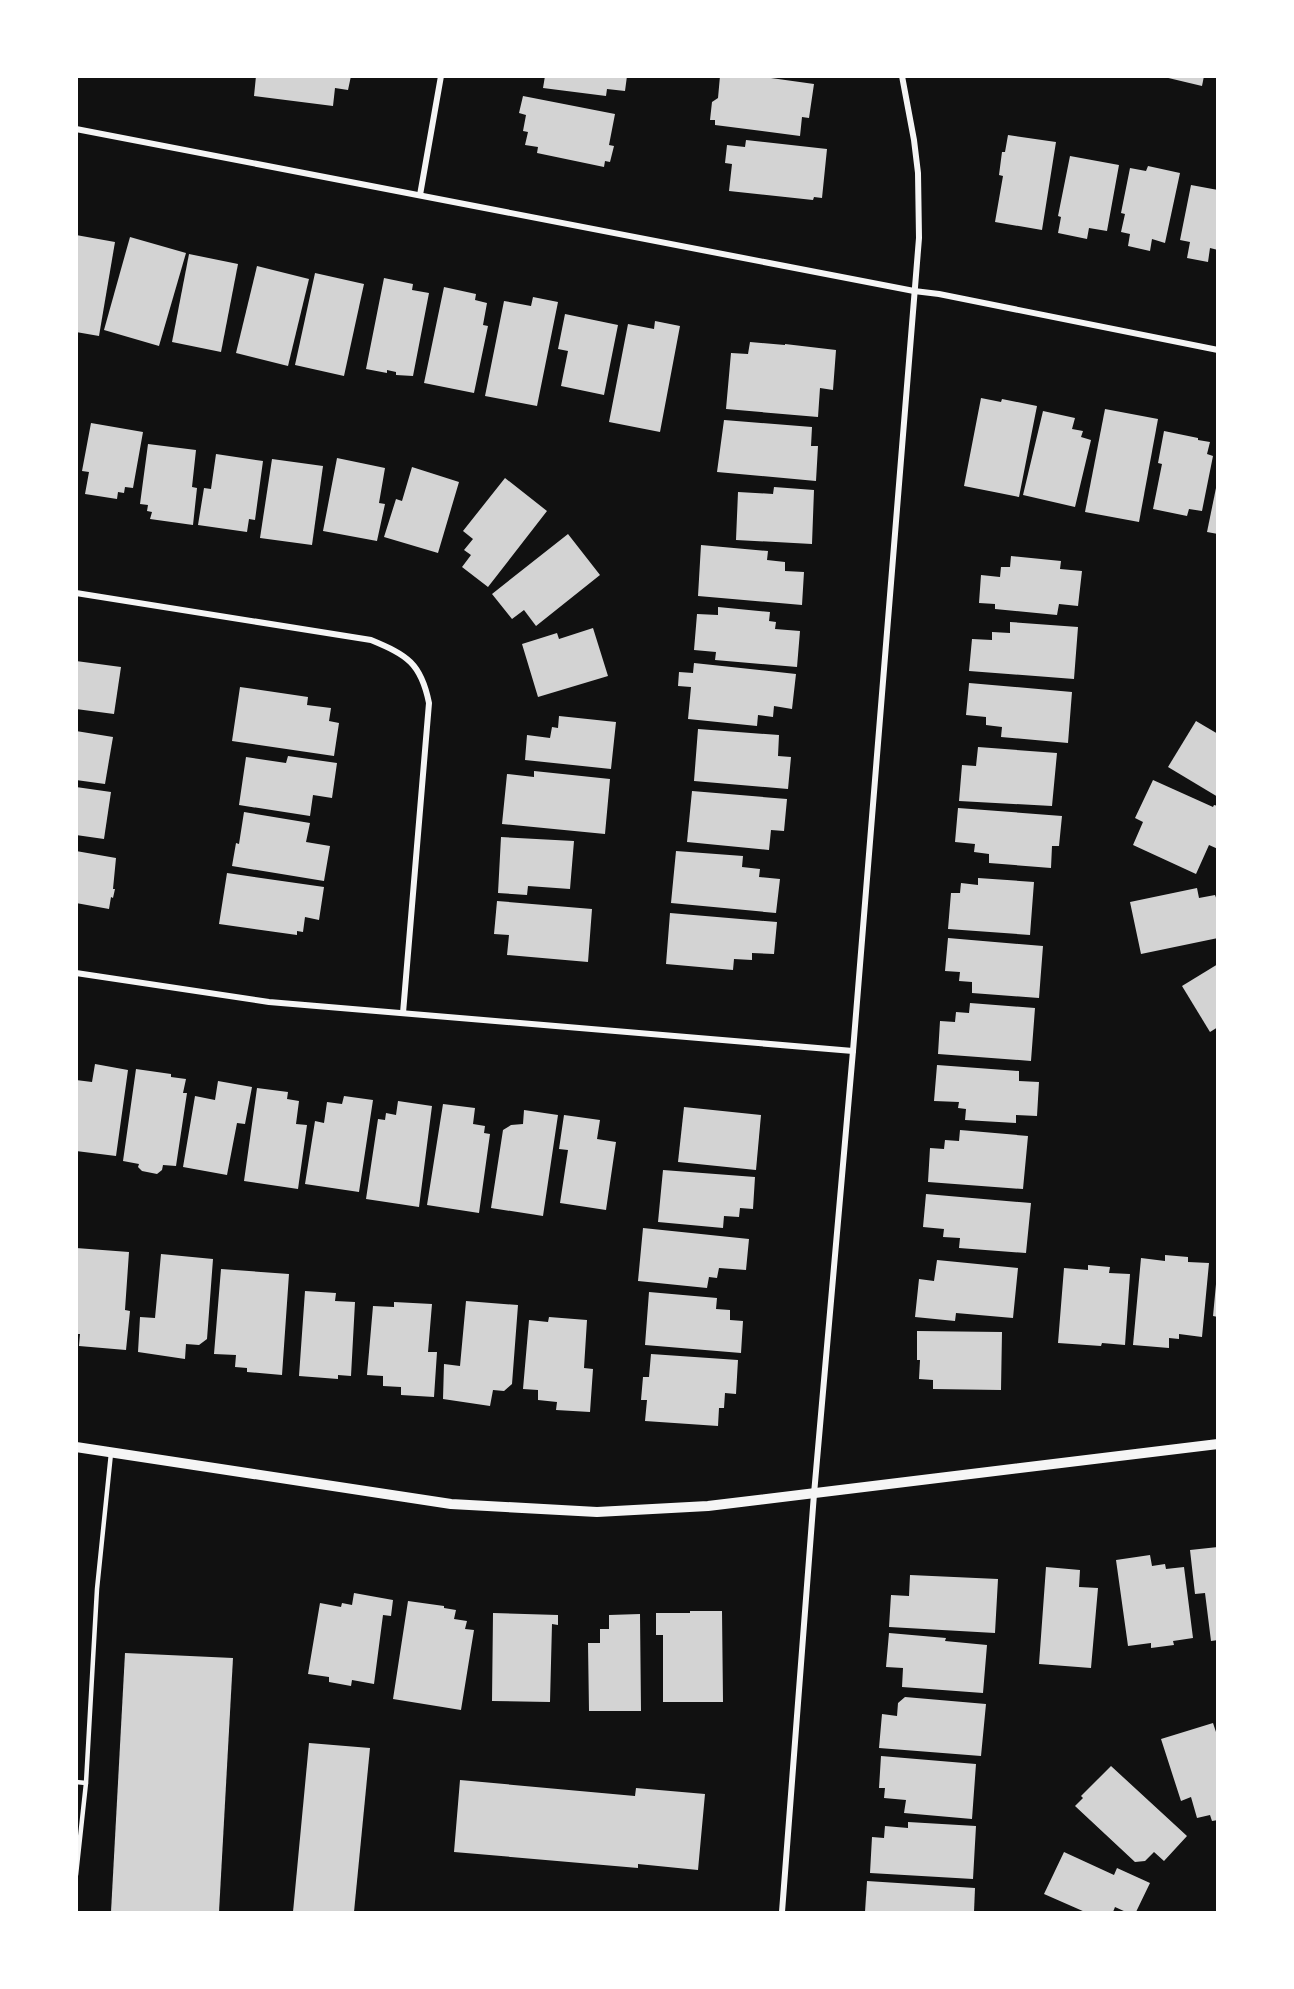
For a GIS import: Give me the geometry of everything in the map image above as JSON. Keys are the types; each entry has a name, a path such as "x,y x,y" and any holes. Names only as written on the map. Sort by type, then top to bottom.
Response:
{"street":[{"path":"420,195 441,76"},
{"path":"782,1912 814,1494 853,1051 920,230 918,173 902,76"},
{"path":"76,129 939,294 1218,350"},
{"path":"76,593 371,640 393,649 419,670 426,684 429,703 403,1013"},
{"path":"76,973 269,1002 853,1051"},
{"path":"76,1447 452,1504 597,1512 708,1506 1218,1444"}],"lane":[{"path":"76,1875 86,1783 97,1589 111,1453"},
{"path":"76,1782 86,1783"}],"building":[{"path":"256,76 351,76 348,90 335,88 333,106 254,96"},
{"path":"545,76 627,76 625,91 607,89 606,96 543,88"},
{"path":"720,76 757,76 814,84 809,118 802,117 800,136 715,125 715,120 710,120 712,102 718,98"},
{"path":"1160,76 1204,76 1202,86"},
{"path":"523,96 615,114 609,145 614,146 610,162 605,161 604,167 537,153 538,147 525,145 528,132 523,131 526,115 519,113"},
{"path":"1008,135 1056,142 1042,230 995,222 1003,176 999,175 1002,152 1005,152"},
{"path":"746,140 827,149 822,198 814,197 813,200 729,191 732,164 725,163 727,145 745,147"},
{"path":"1070,156 1119,165 1107,231 1089,228 1087,239 1058,233 1061,217 1058,216"},
{"path":"1148,166 1180,173 1165,243 1152,239 1150,251 1128,246 1130,234 1121,232 1125,214 1121,213 1130,168 1146,171"},
{"path":"1191,185 1218,190 1218,250 1210,248 1208,262 1187,258 1190,242 1180,240"},
{"path":"76,235 115,242 99,336 76,332"},
{"path":"130,237 186,253 159,346 104,330"},
{"path":"189,254 238,264 221,352 172,342"},
{"path":"257,266 309,279 288,366 236,353"},
{"path":"315,273 364,284 344,376 295,365"},
{"path":"384,278 413,284 412,290 429,293 413,376 396,375 396,372 387,370 387,373 366,369"},
{"path":"444,287 476,294 475,300 487,303 483,325 488,326 474,393 424,383"},
{"path":"533,297 558,302 537,406 485,396 504,301 531,306"},
{"path":"565,314 618,325 604,395 561,386 568,351 558,349"},
{"path":"655,321 680,326 660,432 609,422 628,324 654,329"},
{"path":"750,342 836,350 833,390 820,388 818,417 726,409 731,353 748,354"},
{"path":"981,398 1001,402 1002,399 1037,406 1019,497 964,486"},
{"path":"1105,409 1158,419 1139,522 1085,512"},
{"path":"1043,411 1075,418 1072,429 1083,431 1081,437 1091,440 1075,507 1023,495"},
{"path":"724,420 812,427 811,446 818,446 816,481 717,472"},
{"path":"91,423 143,432 133,488 125,487 124,493 118,492 117,499 85,494 89,472 82,471"},
{"path":"1164,431 1210,442 1207,454 1213,456 1202,511 1189,509 1187,516 1153,509 1162,464 1158,463"},
{"path":"148,444 196,450 192,487 197,488 193,525 150,519 152,512 147,511 148,505 140,504"},
{"path":"216,454 263,461 255,520 249,519 247,532 198,525 204,488 211,489"},
{"path":"337,458 385,468 379,503 385,504 377,541 323,531"},
{"path":"272,459 323,466 312,545 260,538"},
{"path":"412,467 459,482 438,553 384,537 396,499 402,501"},
{"path":"505,478 547,511 488,587 462,567 471,555 464,550 473,539 463,531"},
{"path":"774,487 814,490 812,544 736,540 738,492 773,494"},
{"path":"1216,488 1218,488 1218,534 1207,532"},
{"path":"568,534 600,575 536,626 524,610 512,619 492,594"},
{"path":"701,545 768,551 767,560 785,562 785,571 804,572 802,605 698,596"},
{"path":"1011,556 1061,561 1060,569 1082,571 1078,606 1059,604 1057,615 995,609 995,604 979,603 981,575 1000,577 1001,567 1010,567"},
{"path":"718,607 770,612 769,621 776,622 775,629 800,631 797,667 715,660 716,652 694,650 697,614 718,615"},
{"path":"1010,622 1078,627 1074,679 969,671 972,639 992,640 992,632 1010,633"},
{"path":"593,628 608,676 538,697 522,644 557,633 559,639"},
{"path":"76,661 121,667 114,714 76,709"},
{"path":"694,663 796,674 792,709 774,706 773,717 758,715 757,726 688,719 691,687 678,686 679,672 693,673"},
{"path":"969,683 1072,692 1068,743 1001,737 1002,727 986,725 986,717 966,715"},
{"path":"240,687 308,697 307,705 331,708 329,721 339,723 334,756 232,741"},
{"path":"559,716 616,722 611,769 525,760 527,735 550,738 552,727 558,728"},
{"path":"1196,721 1218,734 1218,797 1168,767"},
{"path":"698,729 779,735 778,756 791,757 788,789 694,781"},
{"path":"76,731 113,737 105,784 76,780"},
{"path":"978,747 1057,753 1052,806 959,801 962,765 976,766"},
{"path":"288,756 337,763 332,798 313,795 310,816 239,805 246,757 286,763"},
{"path":"534,771 610,779 605,834 502,824 507,774 534,777"},
{"path":"1153,780 1213,807 1218,806 1218,849 1209,845 1196,874 1133,845 1143,822 1135,818"},
{"path":"76,787 111,792 104,839 76,835"},
{"path":"692,791 787,799 784,831 771,830 769,850 687,842"},
{"path":"958,808 1062,816 1059,846 1052,846 1051,868 989,863 989,854 974,852 975,844 955,842"},
{"path":"244,812 310,823 306,842 330,846 324,881 232,866 236,843 239,844"},
{"path":"501,837 574,841 570,889 528,886 527,895 498,893"},
{"path":"76,851 116,858 113,889 115,889 109,909 76,903"},
{"path":"676,851 743,856 742,867 760,869 759,877 780,879 776,913 671,903"},
{"path":"227,873 324,887 319,920 305,917 303,932 297,931 297,935 219,924"},
{"path":"978,878 1034,882 1030,935 948,929 951,893 960,893 961,883 978,885"},
{"path":"1197,888 1199,898 1215,895 1218,903 1218,938 1141,954 1130,902"},
{"path":"497,901 592,909 588,962 507,955 509,935 494,934"},
{"path":"670,913 777,922 774,954 752,953 752,960 734,959 733,970 666,964"},
{"path":"948,938 1043,946 1039,998 972,993 972,982 959,981 960,972 945,971"},
{"path":"1218,964 1218,1027 1210,1032 1182,986"},
{"path":"970,1003 1035,1008 1031,1061 938,1054 940,1021 955,1022 956,1012 969,1013"},
{"path":"95,1064 128,1070 116,1156 76,1151 76,1080 92,1082"},
{"path":"937,1065 1019,1071 1019,1081 1039,1082 1037,1116 1016,1115 1016,1123 965,1120 966,1109 958,1108 959,1102 934,1101"},
{"path":"136,1069 171,1074 171,1077 186,1079 183,1093 187,1093 176,1166 163,1165 162,1170 157,1174 142,1171 138,1167 139,1164 123,1161"},
{"path":"218,1081 252,1087 245,1124 237,1123 227,1175 183,1167 195,1096 215,1100"},
{"path":"257,1088 288,1092 287,1099 299,1101 296,1124 307,1125 298,1189 244,1181"},
{"path":"344,1096 373,1100 359,1192 305,1184 315,1121 324,1123 327,1102 342,1104"},
{"path":"398,1101 432,1106 419,1207 366,1199 378,1119 385,1120 386,1113 396,1115"},
{"path":"443,1104 475,1108 473,1124 485,1126 484,1133 490,1134 479,1213 427,1205"},
{"path":"684,1107 761,1115 756,1170 678,1162"},
{"path":"524,1110 558,1115 543,1216 491,1208 503,1130 511,1125 523,1124"},
{"path":"564,1115 600,1120 597,1139 616,1142 606,1210 560,1203 568,1150 559,1149"},
{"path":"960,1130 1028,1136 1023,1189 928,1182 930,1148 944,1149 945,1140 959,1141"},
{"path":"663,1170 755,1177 753,1209 740,1208 739,1217 724,1216 723,1228 658,1222"},
{"path":"926,1194 1031,1203 1026,1253 959,1248 960,1238 943,1237 944,1229 923,1227"},
{"path":"643,1228 749,1239 746,1270 719,1268 717,1278 709,1277 707,1288 638,1281"},
{"path":"76,1248 129,1252 125,1310 130,1311 126,1350 79,1346 80,1334 76,1334"},
{"path":"161,1254 213,1259 207,1339 199,1345 186,1344 185,1359 138,1352 140,1317 155,1318"},
{"path":"1165,1255 1188,1257 1188,1262 1209,1263 1202,1337 1179,1334 1179,1339 1169,1338 1169,1348 1133,1345 1141,1258 1165,1261"},
{"path":"937,1260 1018,1268 1013,1318 956,1313 955,1321 915,1317 919,1279 934,1281"},
{"path":"1088,1265 1110,1267 1109,1273 1130,1274 1125,1345 1058,1343 1064,1268 1088,1270"},
{"path":"221,1269 289,1274 282,1375 247,1372 247,1368 235,1367 236,1355 214,1354"},
{"path":"1216,1284 1218,1284 1218,1317 1213,1316"},
{"path":"305,1291 336,1293 335,1301 355,1302 351,1376 338,1375 338,1379 299,1376"},
{"path":"649,1292 717,1298 716,1309 730,1310 730,1320 743,1321 741,1353 645,1345"},
{"path":"466,1301 518,1305 512,1384 504,1391 493,1390 490,1406 443,1399 444,1364 460,1366"},
{"path":"394,1302 432,1304 428,1352 437,1352 434,1397 401,1395 401,1387 383,1386 383,1376 367,1375 373,1306 394,1307"},
{"path":"549,1317 587,1320 584,1368 593,1369 590,1412 556,1410 557,1402 538,1400 538,1390 523,1389 529,1320 548,1322"},
{"path":"917,1331 1002,1332 1001,1390 933,1389 933,1380 919,1379"},
{"path":"651,1354 738,1360 736,1394 725,1393 724,1408 719,1408 718,1426 645,1421 647,1400 641,1400 643,1377 649,1377"},
{"path":"1218,1547 1218,1640 1211,1641 1205,1593 1195,1594 1190,1550"},
{"path":"1150,1555 1152,1566 1165,1564 1166,1569 1184,1567 1193,1638 1173,1641 1174,1645 1151,1648 1151,1643 1128,1646 1116,1560"},
{"path":"1046,1567 1080,1570 1079,1587 1098,1588 1091,1668 1039,1664"},
{"path":"910,1575 998,1579 995,1633 889,1627 891,1595 909,1596"},
{"path":"354,1593 393,1600 391,1616 383,1615 374,1684 352,1680 351,1686 329,1682 329,1677 308,1674 320,1603 341,1607 342,1603 352,1605"},
{"path":"408,1601 456,1610 454,1619 467,1621 465,1629 474,1630 461,1710 393,1699"},
{"path":"690,1611 722,1611 723,1702 663,1702 663,1635 656,1635 656,1613 690,1613"},
{"path":"493,1613 558,1615 558,1625 552,1624 550,1702 492,1701"},
{"path":"640,1614 641,1711 589,1711 588,1643 600,1643 600,1629 609,1629 609,1615"},
{"path":"889,1633 946,1638 945,1641 987,1645 983,1693 902,1687 903,1668 886,1667"},
{"path":"125,1653 233,1658 219,1912 111,1912"},
{"path":"905,1697 986,1704 981,1756 879,1748 882,1714 897,1716 898,1703"},
{"path":"1213,1723 1218,1738 1218,1820 1212,1821 1210,1815 1197,1818 1191,1797 1181,1801 1161,1739"},
{"path":"309,1743 370,1748 354,1912 293,1912"},
{"path":"881,1756 976,1764 972,1819 904,1813 906,1800 884,1798 885,1788 879,1788"},
{"path":"1111,1766 1187,1836 1164,1861 1154,1852 1145,1861 1135,1862 1075,1806 1083,1798 1081,1796"},
{"path":"460,1780 635,1796 636,1788 705,1794 698,1870 638,1864 638,1868 454,1852"},
{"path":"908,1822 976,1826 973,1879 870,1873 872,1837 884,1838 885,1826 908,1828"},
{"path":"1064,1852 1114,1875 1117,1868 1150,1883 1136,1912 1126,1912 1115,1907 1113,1912 1085,1912 1044,1894"},
{"path":"867,1881 975,1888 974,1912 865,1912"}]}
